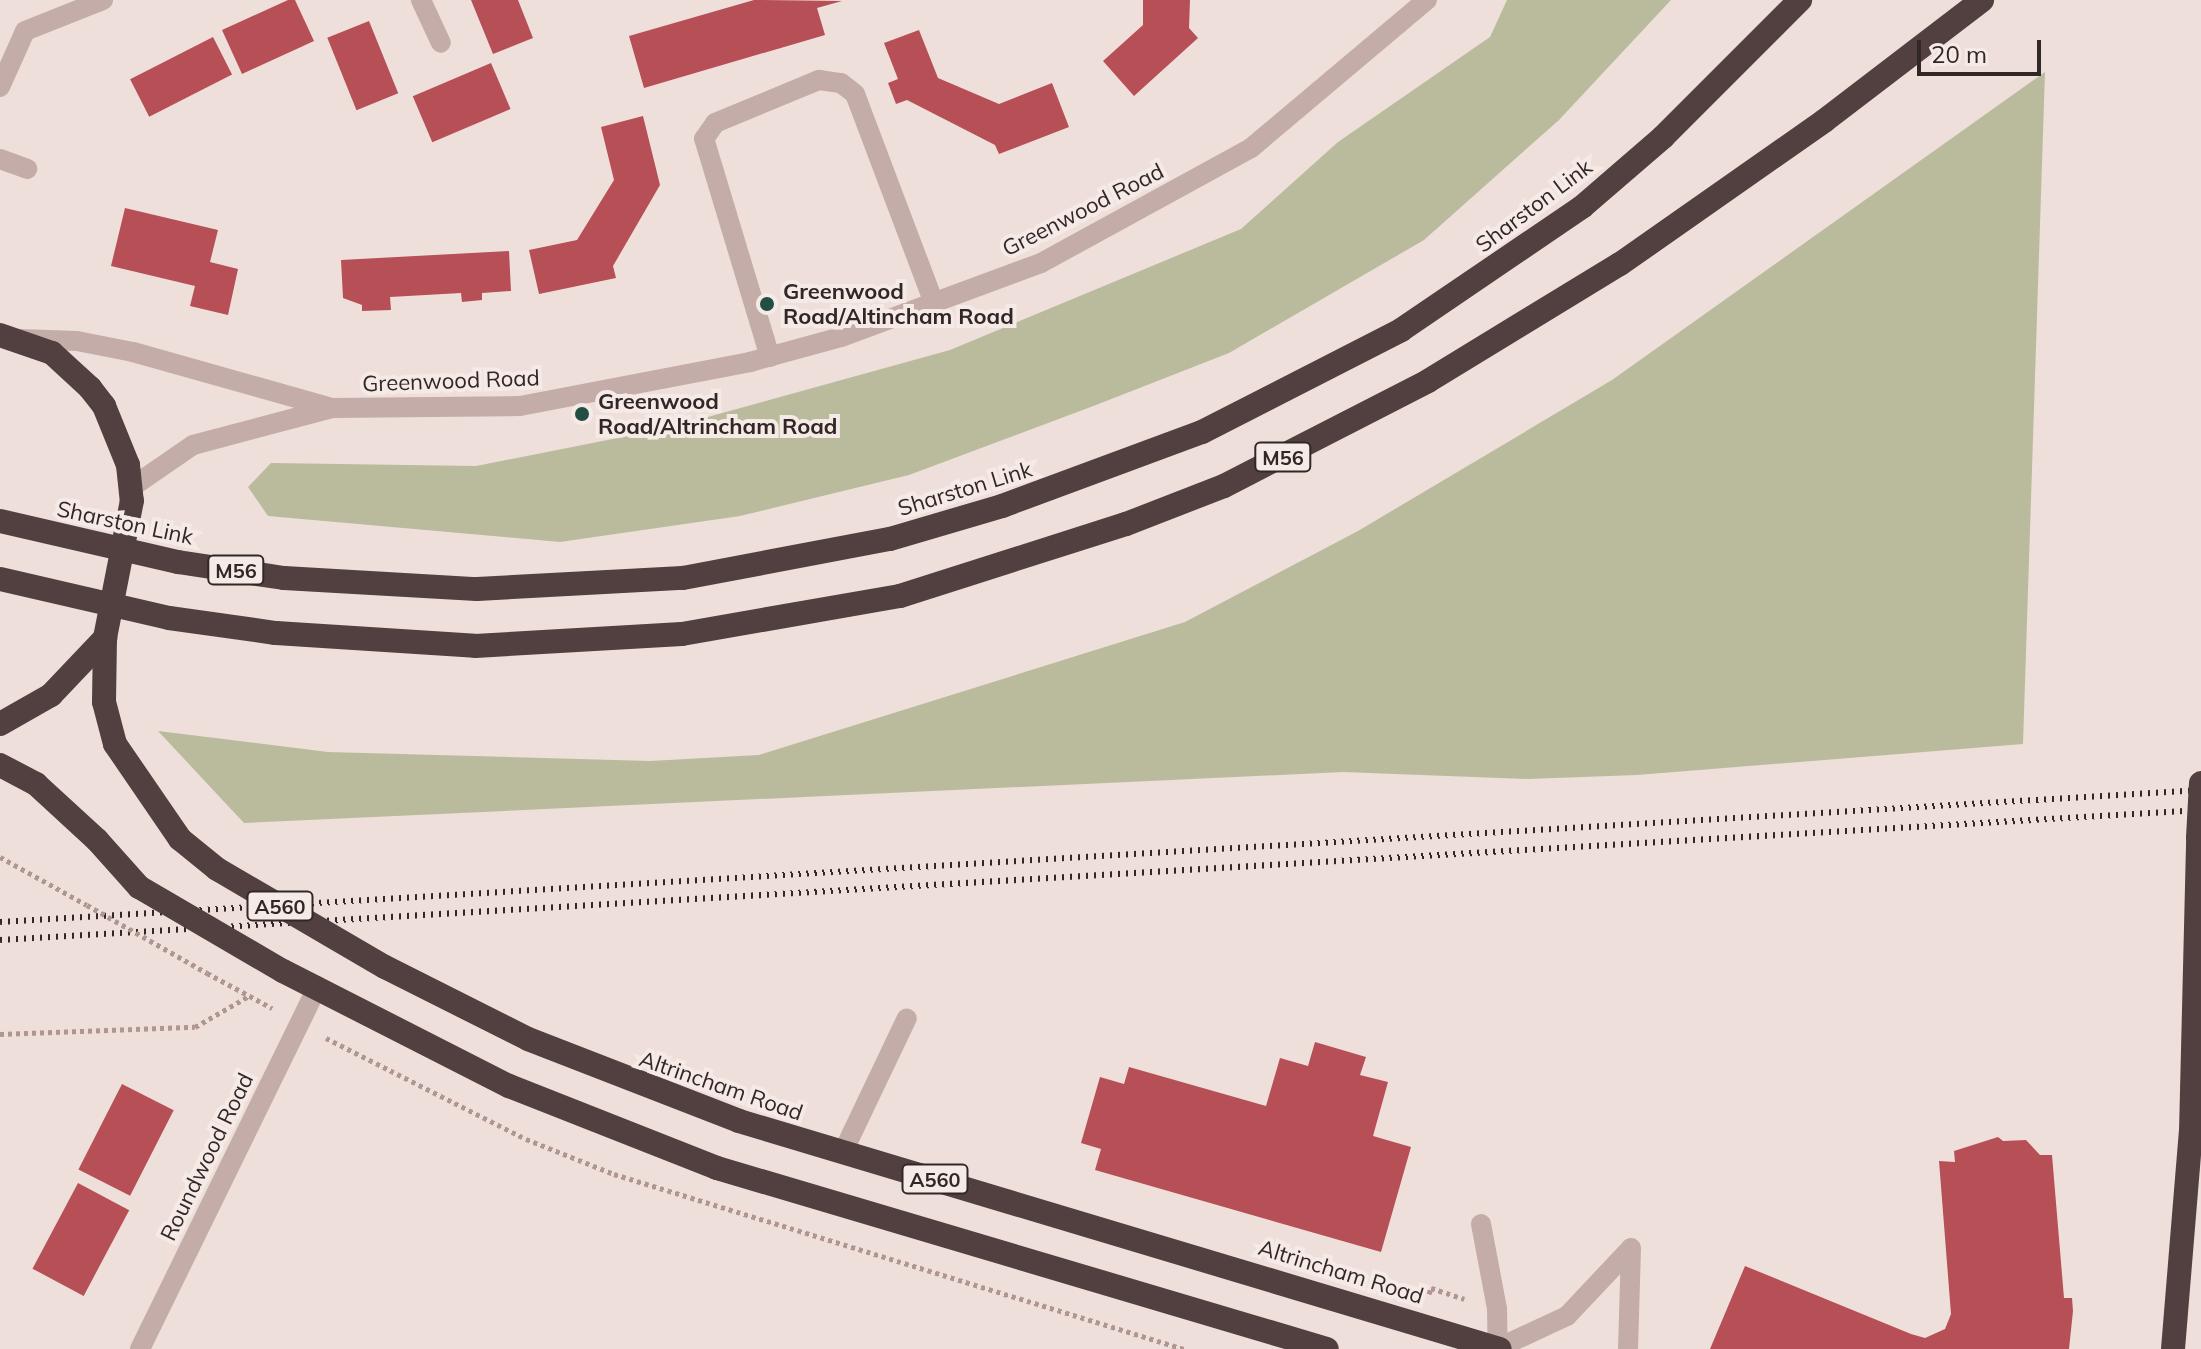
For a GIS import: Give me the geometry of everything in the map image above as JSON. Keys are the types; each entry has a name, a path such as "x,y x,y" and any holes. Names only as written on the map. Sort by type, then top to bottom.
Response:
{"highway":[{"name":"Sharston Link","path":"0,521 178,562 284,578 477,589 683,578 799,560 904,535 1002,506 1202,432 1401,330 1582,207 1683,118 1800,0"},
{"name":"M56","path":"0,579 169,618 276,633 475,646 682,634 900,596 1112,529 1224,486 1428,381 1620,264 1824,121 1982,0"},
{"name":"A560","path":"10,337 75,369 97,397 118,439 132,494 105,638"},
{"path":"0,724 51,695 105,638"},
{"name":"Altrincham Road","path":"105,638 104,702 115,744 180,839 217,869 385,967 625,1081 843,1152 1499,1348"},
{"name":"A560","path":"0,765 36,784 97,840 139,887 283,971 318,986 509,1086 717,1168 1327,1349"},
{"path":"2173,1345 2191,1132 2201,783"}],"street":[{"path":"0,87 25,31 103,0"},
{"path":"421,0 441,43"},
{"name":"Greenwood Road","path":"132,494 193,445 332,408 520,406 649,386 770,357 934,303 1041,263 1251,148 1427,0"},
{"path":"770,357 704,139 715,123 819,80 841,83 855,94 934,303"},
{"path":"0,159 27,169"},
{"name":"Greenwood Road","path":"10,337 77,341 133,352 332,408"},
{"name":"Roundwood Road","path":"140,1349 318,986"},
{"path":"843,1152 907,1018"},
{"path":"1481,1224 1497,1309 1499,1348 1567,1316 1631,1248 1628,1349"}],"path":[{"path":"0,857 250,995 195,1027 0,1034"},
{"path":"1431,1288 1470,1300"}],"green space":[{"path":"1507,0 1671,0 1559,120 1424,240 1229,353 1096,405 909,475 740,516 560,542 268,516 248,487 271,463 476,466 668,428 950,350 1241,229 1338,142 1490,37"},
{"path":"2045,72 2023,744 1637,775 1528,779 1343,772 244,823 158,731 328,752 650,761 759,755 1185,622 1358,531 1612,380"}],"building":[{"path":"288,0 295,0 314,41 242,74 222,30"},
{"path":"471,0 518,0 533,38 493,54"},
{"path":"754,0 842,1 817,8 825,35 644,88 629,36"},
{"path":"1143,0 1190,0 1189,28 1198,38 1134,96 1103,61 1143,25"},
{"path":"369,21 398,93 356,110 327,38"},
{"path":"919,30 938,78 999,104 1052,83 1069,127 999,154 995,145 907,100 896,104 888,83 898,79 884,43"},
{"path":"213,37 232,74 149,117 130,79"},
{"path":"491,63 511,109 432,142 413,96"},
{"path":"643,116 660,185 613,266 616,278 539,294 529,250 577,240 614,180 601,127"},
{"path":"125,208 218,230 210,262 238,269 228,315 190,306 195,286 111,266"},
{"path":"509,251 511,291 482,293 482,300 462,302 461,293 390,297 391,310 362,311 362,305 343,298 341,260"},
{"path":"1315,1042 1366,1057 1360,1075 1388,1082 1373,1136 1411,1147 1381,1252 1095,1170 1101,1149 1081,1143 1100,1077 1124,1084 1129,1067 1266,1106 1280,1058 1308,1066"},
{"path":"122,1084 174,1110 130,1196 78,1170"},
{"path":"1998,1137 2003,1141 2026,1140 2040,1155 2052,1155 2064,1298 2072,1298 2069,1349 1710,1349 1745,1266 1911,1334 1925,1338 1945,1329 1951,1314 1939,1161 1955,1162 1954,1151"},
{"path":"78,1183 129,1210 84,1296 32,1269"}],"railway":[{"path":"0,922 2201,790"},
{"path":"0,940 2201,810"}],"place":[{"name":"Greenwood Road/Altincham Road","path":"767,304"},
{"name":"Greenwood Road/Altrincham Road","path":"582,414"}]}
